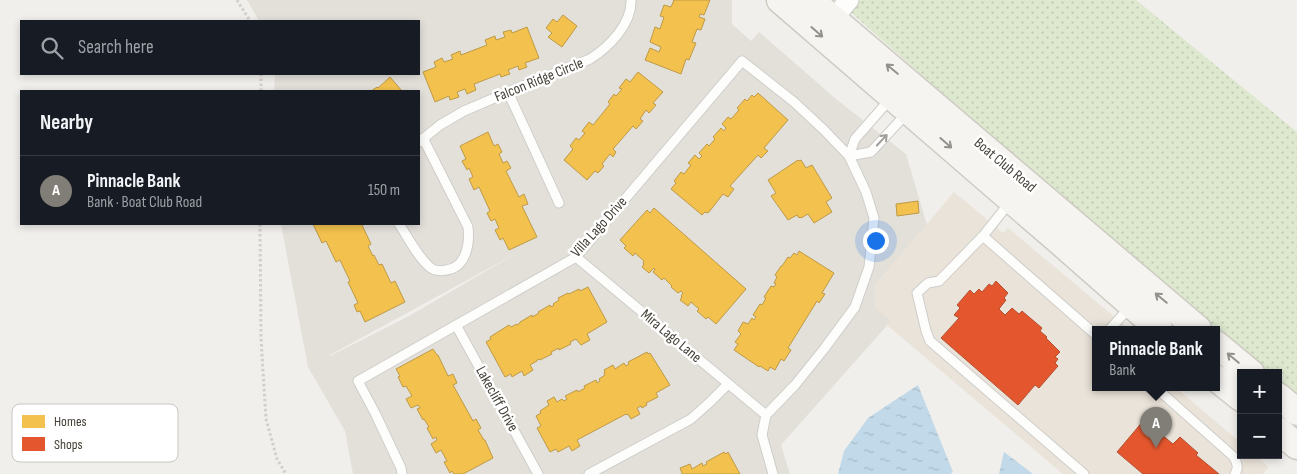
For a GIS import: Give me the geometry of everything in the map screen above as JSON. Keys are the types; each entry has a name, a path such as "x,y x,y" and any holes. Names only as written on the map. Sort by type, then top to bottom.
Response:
{"main road":[{"name":"Boat Club Road","path":"780,0 908,98 1194,326"},
{"name":"Boat Club Road","path":"811,0 841,9 908,98 1012,200 1156,326"},
{"path":"1220,347 1245,369"},
{"path":"1220,381 1237,395"},
{"path":"1282,399 1297,412"},
{"path":"1282,433 1297,446"}],"lane":[{"name":"Falcon Ridge Circle","path":"400,225 422,259 432,269 448,270 461,262 465,255 469,237 468,227 421,140 464,111 590,59 618,34 631,8 631,0"},
{"name":"Villa Lago Drive","path":"402,474 401,468 358,380 576,257 742,61 794,102 849,156 866,192 874,218 869,267 855,307 795,385 766,415"},
{"path":"508,92 559,203"},
{"path":"908,98 871,152 849,156 855,139 908,98"},
{"path":"1012,200 983,236 939,281 928,283 917,293 928,336 930,341 1084,474"},
{"path":"983,236 1092,331"},
{"name":"Mira Lago Lane","path":"576,257 766,415"},
{"path":"1113,326 1132,305"},
{"name":"Lakecliff Drive","path":"456,325 538,474"},
{"path":"589,474 691,419 728,384"},
{"path":"1160,391 1234,457 1238,465 1235,474"},
{"path":"766,415 762,435 774,474"}],"path":[{"path":"237,0 249,20"},
{"path":"261,75 261,90"},
{"path":"260,225 261,338 266,419 277,459 286,474"}],"shaded area":[{"path":"247,0 732,0 732,24 751,41 759,32 836,99 906,154 927,225 874,286 891,321 781,445 790,474 353,474 345,431 308,367 281,225 420,225 420,90 274,90 275,75 420,75 420,20 258,20","holes":["517,253 409,316 330,355"]},
{"path":"954,192 1003,233 1008,228 1125,326 1092,326 1092,391 1180,391 1237,440 1237,459 1260,459 1269,467 1263,474 1063,474 887,325 891,321 875,307 874,286"}],"green space":[{"path":"837,0 1136,0 1297,132 1297,398 1282,385 1282,369 1263,369 1220,332 1220,326 1213,326"}],"water":[{"path":"918,385 953,472 950,474 838,474 844,451 868,418"},
{"path":"1004,452 1033,474 999,474"}],"building: Homes":[{"path":"674,0 710,0 704,15 700,14 699,17 705,19 701,30 697,29 692,42 696,43 689,60 686,59 681,74 645,60 650,48 659,52 661,47 650,42 655,27 660,29 664,17 660,16 664,5 671,7"},
{"path":"563,15 577,26 562,47 548,37 552,33 546,28 553,19 557,22"},
{"path":"527,27 539,58 525,63 527,67 519,70 518,66 508,70 510,74 501,77 500,74 474,84 476,90 467,94 465,89 457,92 459,97 450,100 449,96 435,102 423,72 436,67 434,62 442,58 444,62 453,59 451,55 460,51 461,55 487,45 485,40 495,36 496,40 505,37 503,32 511,30 512,33"},
{"path":"638,72 663,92 653,103 656,105 649,113 646,110 640,119 643,121 636,129 633,126 613,149 616,152 613,157 610,154 598,173 595,171 587,180 564,160 573,149 570,146 576,138 579,140 585,133 582,131 589,122 593,125 610,104 608,102 614,94 616,96 622,89 619,88 626,79 630,82"},
{"path":"390,77 401,90 372,90 378,88"},
{"path":"758,93 788,120 764,148 768,151 761,158 758,155 730,186 734,189 728,197 723,194 709,212 705,212 702,215 671,189 676,183 674,181 681,172 684,174 691,165 688,163 695,155 699,159 702,156 699,153 707,144 709,146 715,139 713,137 721,128 724,131 726,128 722,124 728,117 731,119 745,99 747,101 752,95 754,97"},
{"path":"488,132 494,146 498,144 502,152 499,154 503,163 507,161 511,168 506,171 519,197 524,194 528,204 522,206 537,237 509,250 503,238 500,240 495,230 499,228 495,219 491,221 487,213 490,211 479,187 474,190 469,179 473,177 469,168 467,170 462,161 466,159 460,146"},
{"path":"798,160 801,160 806,168 812,165 832,198 826,202 832,212 814,223 808,214 801,218 797,215 788,220 771,196 776,193 768,180"},
{"path":"918,201 919,213 897,216 896,204"},
{"path":"654,208 746,289 716,324 708,317 706,319 691,302 688,306 680,300 683,293 681,291 678,293 664,278 662,280 653,272 654,268 649,273 642,267 644,261 635,253 633,256 624,248 626,246 620,240 647,210 650,213"},
{"path":"313,225 362,225 371,244 368,246 373,256 379,265 382,264 391,283 395,281 405,302 365,322 360,311 357,312 354,305 358,303 340,260 336,262 326,241 322,243"},
{"path":"799,251 834,273 822,293 825,294 819,303 817,301 788,348 791,350 784,361 781,359 775,370 770,367 768,371 734,350 738,344 735,342 741,334 738,331 743,322 748,324 752,318 754,320 756,317 753,315 760,304 762,305 766,298 764,297 771,286 774,287 776,284 774,283 777,277 775,275 781,266 788,257 790,258 794,253 797,255"},
{"path":"588,287 607,322 587,334 590,340 581,345 576,339 570,342 571,344 537,360 530,365 533,370 524,376 522,371 512,377 511,374 505,377 486,342 491,339 490,337 509,325 511,327 517,325 550,305 551,307 559,300 558,298"},
{"path":"433,349 448,376 453,374 457,383 453,385 473,421 476,419 481,428 478,430 493,458 463,474 454,474 452,471 450,473 444,462 447,461 441,450 436,453 431,444 437,440 436,437 433,439 427,428 429,427 417,409 420,408 418,405 411,408 406,399 412,396 406,386 403,387 396,369"},
{"path":"647,352 648,354 650,353 670,385 656,393 658,397 646,403 647,405 637,408 640,414 631,419 626,414 577,440 580,446 572,451 569,446 558,452 556,449 550,452 537,428 541,426 536,416 549,405 547,401 554,397 557,402 562,399 564,401 567,399 565,396 577,390 578,392 585,388 584,386 596,380 597,383 600,381 599,379 605,375 604,370 613,365 615,369 624,363 626,366 629,364 628,362"},
{"path":"724,452 726,454 728,452 740,474 682,474 680,468 690,464 692,469 702,463 703,466 707,464 706,462"}],"building: Shops":[{"path":"996,281 1008,293 1004,298 1006,300 999,309 1005,315 1012,308 1019,314 1022,311 1042,328 1040,331 1060,352 1055,357 1058,359 1055,363 1058,366 1039,388 1035,385 1018,405 941,338 959,318 954,315 960,308 957,305 970,290 974,294 979,289 982,292 989,284 992,286"},
{"path":"1144,420 1173,444 1180,437 1198,453 1196,455 1219,474 1143,474 1117,452"}],"place":[{"name":"Pinnacle Bank","path":"1156,448"}]}
